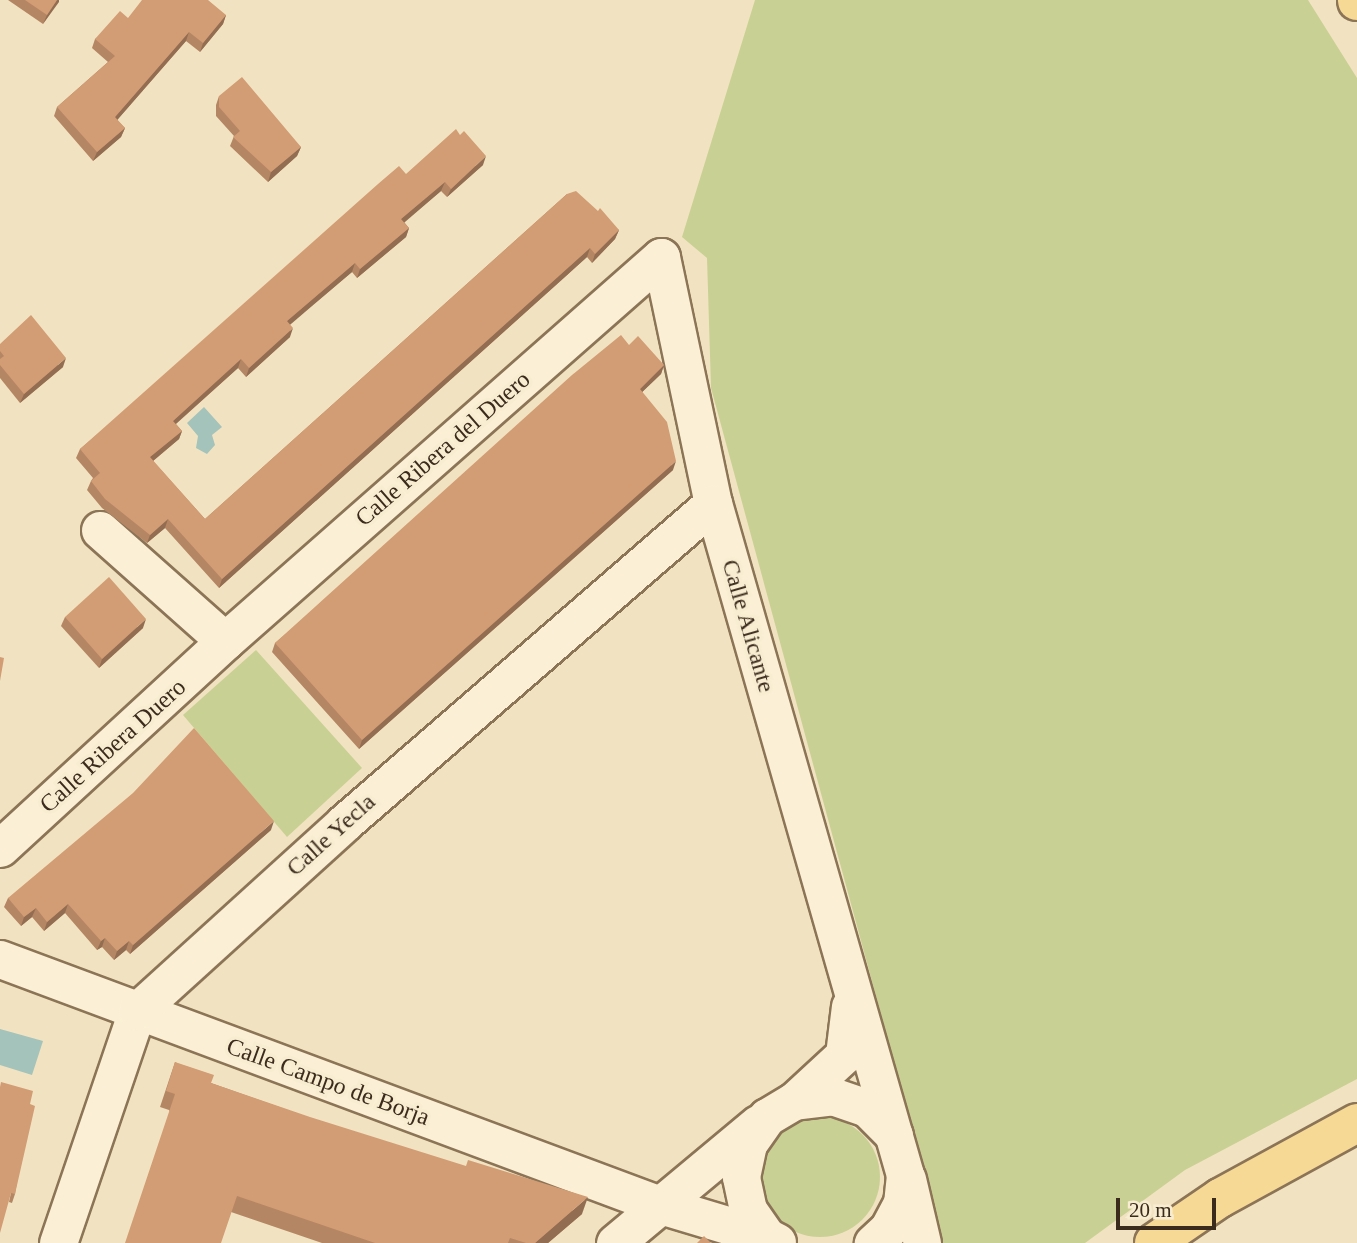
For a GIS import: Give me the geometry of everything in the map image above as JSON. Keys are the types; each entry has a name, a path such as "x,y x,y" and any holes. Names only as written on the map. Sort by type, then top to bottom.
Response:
{"main road":[{"path":"1154,1243 1220,1198 1357,1123"}],"street":[{"name":"Calle Alicante","path":"661,257 713,503 850,991 905,1175"},
{"name":"Calle Ribera del Duero","path":"225,641 661,257"},
{"name":"Calle Yecla","path":"58,1243 137,1011 344,823 713,503"},
{"path":"100,530 225,641"},
{"name":"Calle Ribera Duero","path":"0,848 225,641"},
{"name":"Calle Campo de Borja","path":"0,959 657,1203 772,1240"},
{"name":"Calle Alicante","path":"781,1109 844,1055 850,991"},
{"path":"615,1243 657,1203 781,1109 832,1096 867,1108 894,1135"},
{"path":"772,1240 748,1210 741,1177 748,1144 781,1109"},
{"path":"873,1243 888,1229 902,1203 905,1175"},
{"path":"905,1175 922,1243"}],"green space":[{"path":"755,0 1308,0 1357,78 1357,1079 1185,1170 1085,1243 943,1243 711,388 707,258 682,237"},
{"path":"256,650 362,768 287,837 183,715"},
{"path":"820,1117 843,1122 862,1135 875,1154 880,1177 875,1200 862,1219 843,1232 820,1237 797,1232 778,1219 765,1200 760,1177 765,1154 778,1135 797,1122"}],"water":[{"path":"204,407 222,427 212,435 215,445 207,454 196,448 198,436 187,423"},
{"path":"0,1029 43,1041 32,1075 0,1065"}],"building":[{"path":"25,0 57,0 47,15"},
{"path":"142,0 208,0 226,15 203,43 189,32 115,117 125,128 97,152 57,107 115,56 95,39 120,11 128,18"},
{"path":"242,77 301,147 271,172 233,137 240,131 219,107 219,96"},
{"path":"456,129 460,135 464,131 486,156 451,189 445,182 401,219 409,228 360,269 355,263 287,321 293,328 249,368 241,359 173,421 182,431 150,457 205,519 567,194 576,191 598,211 600,208 619,230 595,254 590,248 222,579 168,519 150,535 105,499 91,481 100,473 80,449 399,166 406,174"},
{"path":"31,315 66,358 24,394 0,365 0,359 4,356 0,351 0,344"},
{"path":"621,335 629,345 638,336 664,365 640,389 667,422 676,461 362,740 275,643 572,375"},
{"path":"109,577 146,619 102,659 65,617"},
{"path":"0,657 4,658 0,681"},
{"path":"194,728 274,821 133,945 129,941 117,951 105,938 101,941 68,904 47,922 36,908 24,917 8,898 133,793"},
{"path":"175,1062 214,1075 211,1083 310,1117 466,1166 468,1160 588,1197 535,1243 510,1238 508,1243 375,1243 237,1196 221,1243 125,1243 175,1094 166,1091"},
{"path":"1,1082 33,1091 30,1104 35,1106 15,1194 11,1193 0,1233 0,1087"},
{"path":"704,1236 711,1243 697,1243"}]}
